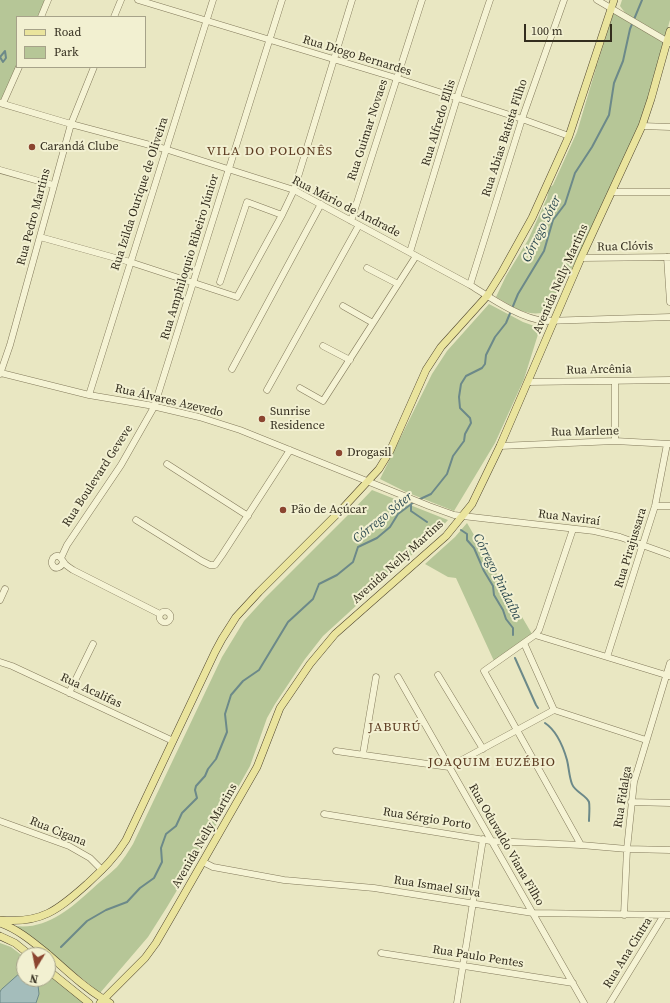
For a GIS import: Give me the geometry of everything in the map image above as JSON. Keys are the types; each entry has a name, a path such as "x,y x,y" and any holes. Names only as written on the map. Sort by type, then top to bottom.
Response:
{"main road":[{"path":"0,920 17,921 44,916 56,910 66,903 111,862 126,840 222,639 236,617 380,469 389,453 426,370 441,347 487,296 532,218 569,136 614,0"},
{"name":"Avenida Nelly Martins","path":"104,1002 145,958 174,912 257,767 280,708 310,664 335,634 446,536 463,516 475,498 500,446 581,258 613,192 642,126 668,42 670,30"},
{"path":"0,923 21,934 37,946 104,1002"},
{"path":"2,937 18,947"},
{"path":"56,976 89,1003"}],"street":[{"path":"40,16 48,0"},
{"path":"114,16 121,0"},
{"name":"Rua Diogo Bernardes","path":"138,0 396,78 569,136"},
{"name":"Rua Izilda Ourique de Oliveira","path":"88,395 213,0"},
{"name":"Rua Amphiloquio Ribeiro Júnior","path":"154,407 282,0"},
{"path":"40,237 130,262 237,297 294,190 352,0"},
{"name":"Rua Guimar Novaes","path":"351,220 422,0"},
{"name":"Rua Alfredo Ellis","path":"410,252 457,98 490,0"},
{"name":"Rua Abias Batista Filho","path":"470,284 522,119 564,0"},
{"path":"597,0 668,42"},
{"path":"1,103 18,68"},
{"name":"Rua Pedro Martins","path":"0,374 10,345 71,124 94,68"},
{"name":"Rua Mário de Andrade","path":"1,103 71,124 165,149 294,190 470,284 487,296 534,320 555,321 670,317"},
{"path":"642,126 670,127"},
{"path":"0,170 53,185"},
{"path":"613,192 670,192"},
{"path":"220,282 247,202 282,215"},
{"path":"232,369 321,204"},
{"path":"267,390 359,225"},
{"path":"300,388 323,401 416,256"},
{"path":"668,257 670,302"},
{"name":"Rua Clóvis","path":"581,258 668,257"},
{"path":"367,268 398,284"},
{"path":"343,306 374,323"},
{"path":"323,346 350,360"},
{"name":"Rua Álvares Azevedo","path":"0,374 88,395 199,417 240,430 429,506 454,515 463,516"},
{"name":"Rua Arcênia","path":"528,382 670,380"},
{"path":"615,381 615,442"},
{"name":"Rua Boulevard Geveve","path":"154,407 121,465 67,545 62,560 66,566 73,570 160,614"},
{"name":"Rua Marlene","path":"500,446 615,442 668,444"},
{"name":"Rua Pirajussara","path":"608,657 655,506 668,444"},
{"path":"136,520 210,565 215,565 290,450"},
{"path":"166,464 248,516"},
{"path":"655,506 670,506"},
{"name":"Rua Naviraí","path":"463,516 594,531 644,544 670,554"},
{"path":"573,529 539,630 535,636 484,671 581,845"},
{"path":"0,600 5,589"},
{"path":"535,636 668,676"},
{"path":"524,643 554,710"},
{"path":"69,692 93,644"},
{"name":"Rua Acalifas","path":"0,662 69,692 173,741"},
{"name":"Rua Fidalga","path":"624,915 626,849 634,782 646,740 668,676 670,663"},
{"path":"363,754 376,676"},
{"path":"438,676 483,749"},
{"name":"Rua Oduvaldo Viana Filho","path":"398,677 584,1003"},
{"path":"336,750 449,768 554,710 646,740"},
{"path":"631,802 670,803"},
{"name":"Rua Sérgio Porto","path":"324,814 491,841 581,845 626,849 670,850"},
{"name":"Rua Cigana","path":"0,821 69,846 90,858 102,870"},
{"path":"457,1003 483,839"},
{"name":"Rua Ismael Silva","path":"203,862 218,868 284,880 374,888 533,914 667,915"},
{"name":"Rua Ana Cintra","path":"610,1003 667,915"},
{"name":"Rua Paulo Pentes","path":"381,953 573,983"}],"green space":[{"path":"0,0 45,0 38,16 16,16 17,68 3,100 0,99"},
{"path":"622,0 670,0 670,20 640,125 578,257 548,312 526,312 515,308 496,297 506,276 528,240 547,198 549,188 553,185 577,132 596,65 615,9 626,14 620,6"},
{"path":"489,304 523,322 540,328 524,379 495,443 454,511 406,492 380,479 432,374 447,351"},
{"path":"372,490 448,520 438,531 323,636 305,659 267,718 250,766 167,907 148,937 100,993 56,957 56,947 43,947 15,926 37,925 57,917 75,904 117,867 133,844 222,657 244,621"},
{"path":"467,523 532,634 494,661 456,578 448,577 425,564 455,537"},
{"path":"0,943 11,947 16,951 16,987 56,987 56,981 84,1003 0,1003"}],"water":[{"path":"16,977 16,987 38,987 39,994 36,1003 0,1003 1,990"}],"waterway":[{"name":"Córrego Sóter","path":"418,500 431,494 447,474 453,456 464,441 465,434 471,423 470,418 460,408 459,397 461,384 466,376 482,368 485,364 486,355 495,337 506,323 518,294 544,251 553,220 565,204 575,173 592,147 609,115 614,83 623,61 630,29 642,0"},
{"path":"5,51 6,58 3,62 0,57 5,51"},
{"name":"Córrego Sóter","path":"61,947 87,921 106,910 127,902 140,888 154,878 162,862 161,848 166,834 176,826 182,813 197,798 195,790 196,786 205,776 208,769 216,759 227,732 225,714 231,695 243,681 259,670 288,622 313,599 319,584 337,575 353,562 358,547 377,538 390,527 398,514 414,502"},
{"name":"Córrego Pindaíba","path":"411,505 411,511 427,522"},
{"name":"Córrego Pindaíba","path":"461,530 467,534 467,540 474,548 484,571 493,586 494,595 503,610 506,619 513,628 513,635"},
{"name":"Córrego Pindaíba","path":"515,658 538,708"},
{"name":"Córrego Pindaíba","path":"545,723 553,730 561,744 567,760 573,787 586,797 589,802 589,821"}],"place":[{"name":"Carandá Clube","path":"32,147"},
{"name":"Sunrise Residence","path":"262,419"},
{"name":"Drogasil","path":"339,453"},
{"name":"Pão de Açúcar","path":"283,510"}],"district":[{"name":"VILA DO POLONÊS","path":"270,152"},
{"name":"JABURÚ","path":"395,728"},
{"name":"JOAQUIM EUZÉBIO","path":"492,763"}]}
